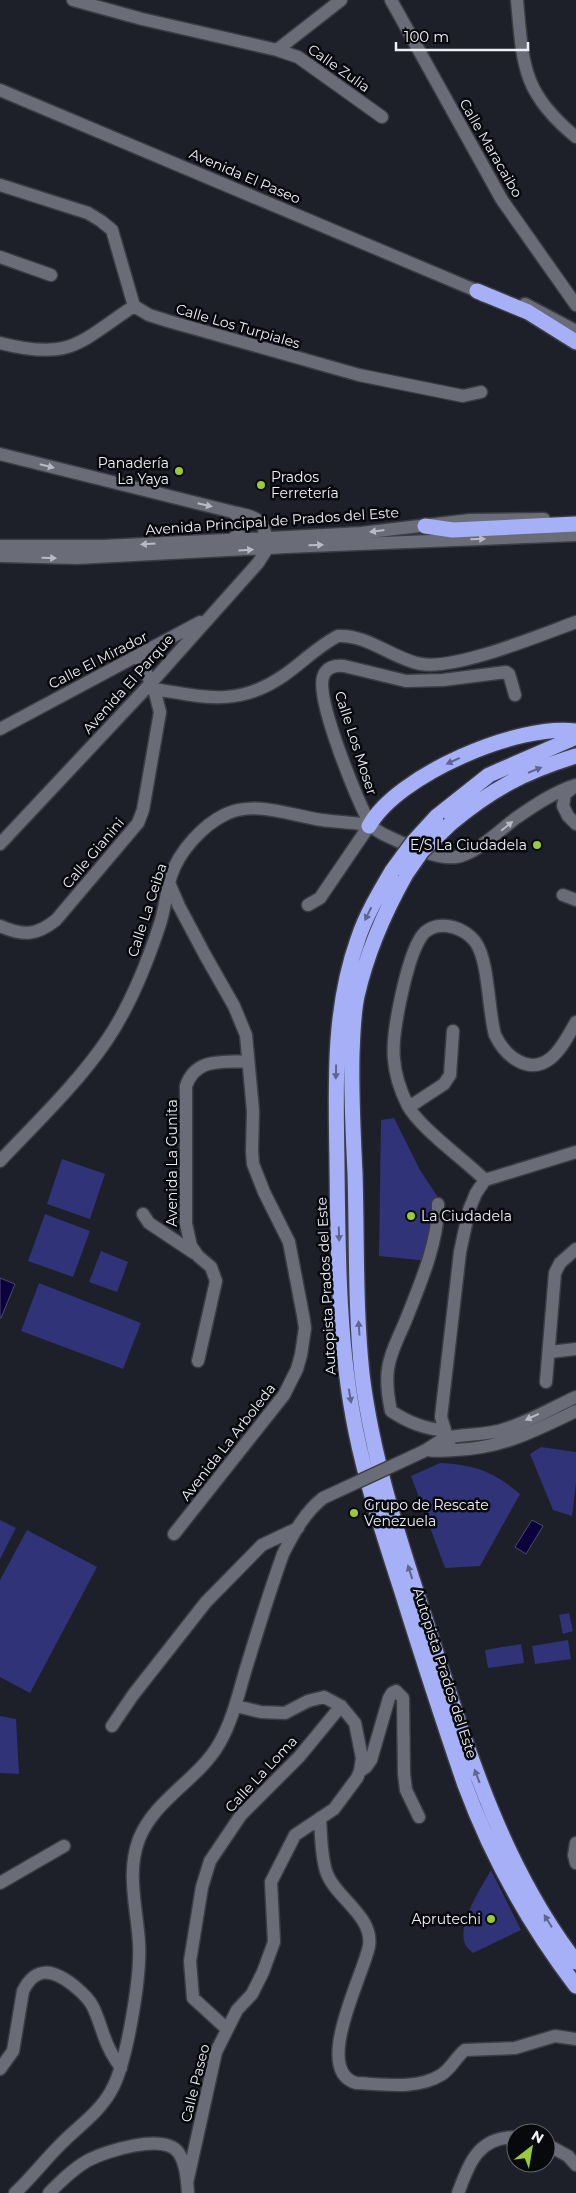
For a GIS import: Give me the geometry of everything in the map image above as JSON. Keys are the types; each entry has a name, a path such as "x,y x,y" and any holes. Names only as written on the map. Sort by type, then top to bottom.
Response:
{"highway":[{"path":"477,291 528,312 576,342"},
{"path":"425,526 452,530 576,524"},
{"path":"369,825 383,806 445,764 474,751 517,736 552,730 574,731"},
{"path":"489,775 499,765 521,752 574,731"},
{"name":"Autopista Prados del Este","path":"574,731 489,775 436,818 414,840 399,873 364,966 353,1020 352,1085 358,1313 362,1372 370,1426 381,1477 394,1524 475,1771 507,1849 548,1921 576,1962"},
{"name":"Autopista Prados del Este","path":"575,757 526,774 484,796 436,836 399,873 365,920 353,953 341,1006 337,1051 337,1180 346,1373 363,1464 385,1540 464,1785 478,1821 515,1894 576,1986"}],"street":[{"name":"Calle Zulia","path":"73,0 142,19 277,50 298,57 382,116"},
{"path":"277,50 341,0"},
{"name":"Calle Maracaibo","path":"391,0 502,200 576,305"},
{"path":"518,0 525,70 540,100 553,118 576,137"},
{"name":"Avenida El Paseo","path":"0,90 477,291 491,302 550,332 576,351"},
{"path":"0,185 88,212 101,220 112,230 134,306 79,344 67,348 29,350 0,343"},
{"path":"0,257 51,275"},
{"name":"Avenida El Paseo","path":"477,291 494,293 517,301 541,311 576,331"},
{"name":"Calle Los Turpiales","path":"134,306 149,315 168,321 359,375 463,396 481,392"},
{"path":"0,454 259,520 264,526 267,544"},
{"path":"233,512 240,520 241,526 240,531 233,539"},
{"name":"Avenida Principal de Prados del Este","path":"0,556 77,558 267,544 470,520 576,517"},
{"name":"Avenida Principal de Prados del Este","path":"0,546 104,546 233,539 286,547 576,535"},
{"name":"Avenida El Parque","path":"0,844 152,686 209,617 251,572 267,544"},
{"name":"Calle El Mirador","path":"0,729 209,617"},
{"path":"152,686 205,698 242,696 253,693 282,677 338,636 356,638 403,659 434,665 498,650 576,622"},
{"name":"Calle Gianini","path":"0,926 23,934 46,928 56,920 138,823 160,722 160,712 152,686 138,656"},
{"name":"Calle Los Moser","path":"369,825 327,714 322,685 323,675 328,668 336,665 344,666 406,681 443,680 506,672 509,674 515,695"},
{"path":"308,905 320,898 369,825 388,837 439,856 456,857 482,844 547,798 576,785"},
{"path":"576,785 565,794 563,806 568,816 576,824"},
{"name":"Calle La Ceiba","path":"0,1161 58,1100 107,1040 131,998 148,958 160,924 175,866 192,841 214,822 227,814 240,810 280,812 317,820 369,825"},
{"name":"Avenida La Arboleda","path":"170,883 179,906 240,1019 246,1035 253,1111 253,1164 271,1208 284,1228 294,1256 304,1315 304,1342 297,1369 284,1395 174,1534"},
{"path":"563,895 576,900"},
{"path":"485,1180 423,1123 409,1107 399,1081 394,1058 396,1032 405,982 415,949 421,937 427,930 435,926 452,926 469,935 476,943 483,962 495,1035 499,1044 510,1058 527,1064 541,1064 551,1058 561,1047 576,1022"},
{"path":"409,1107 444,1084 450,1075 453,1030"},
{"name":"Avenida La Gunita","path":"198,1361 216,1281 211,1267 198,1256 188,1238 186,1224 186,1086 194,1070 202,1065 248,1061"},
{"path":"448,1440 441,1417 460,1252 469,1210 476,1192 485,1180 575,1155"},
{"path":"438,1204 438,1221 435,1237 406,1321 391,1355 387,1391 391,1411 406,1421 448,1440 480,1449 511,1441 576,1411"},
{"path":"143,1214 150,1223 198,1256"},
{"path":"166,1235 186,1224"},
{"path":"546,1382 550,1352 549,1335 555,1273 560,1263 576,1249"},
{"path":"550,1352 576,1349"},
{"path":"15,2193 58,2146 104,2102 112,2090 121,2068 139,1960 132,1878 136,1848 150,1817 210,1757 225,1732 236,1706 277,1571 290,1540 298,1528 315,1504 323,1498 448,1440 507,1429 576,1397"},
{"path":"112,1726 206,1602 262,1545 298,1528"},
{"name":"Calle Paseo","path":"188,2188 216,2052 237,2010 252,1994 263,1972 274,1942 271,1882 295,1835 334,1809 358,1778 360,1771 371,1760 389,1698 396,1691 403,1698 406,1790 419,1817"},
{"path":"236,1706 262,1712 285,1713 308,1701 324,1697 341,1706 355,1723 362,1758 360,1771"},
{"name":"Calle La Loma","path":"227,2030 193,1998 190,1960 202,1887 210,1861 240,1815 299,1757 341,1706"},
{"path":"320,1818 326,1872 361,1919 369,1934 368,1949 344,2014 339,2063 344,2077 349,2081 365,2084 416,2083 440,2076 451,2067 465,2050 515,2048 556,2036 576,2039"},
{"path":"576,1843 574,1855 576,1863"},
{"path":"0,1882 64,1846"},
{"path":"0,2069 13,2051 23,1991 27,1983 37,1974 48,1972 61,1976 84,1994 92,2005 109,2049 121,2068"},
{"path":"458,2193 476,2153 492,2141 506,2137"},
{"path":"49,2193 75,2169 87,2161 107,2152 147,2144 173,2147 179,2153 188,2188"},
{"path":"556,2149 568,2156 576,2165"}],"shaded area":[{"name":"La Ciudadela","path":"394,1118 420,1170 443,1205 444,1227 429,1261 379,1256 381,1120"},
{"path":"62,1159 105,1174 90,1219 47,1204"},
{"path":"45,1214 90,1231 73,1277 28,1261"},
{"path":"101,1251 128,1262 117,1292 89,1282"},
{"path":"0,1278 15,1284 1,1318 0,1318"},
{"path":"39,1283 141,1323 123,1369 21,1331"},
{"path":"541,1447 576,1452 576,1483 572,1516 553,1510 530,1454"},
{"path":"440,1463 463,1465 483,1471 501,1480 520,1494 480,1566 445,1568 411,1476"},
{"path":"0,1520 16,1528 0,1559"},
{"path":"532,1520 543,1526 526,1554 515,1547"},
{"path":"27,1530 97,1567 30,1693 0,1677 0,1580"},
{"path":"569,1613 573,1631 563,1634 559,1615"},
{"path":"568,1640 571,1659 535,1664 532,1646"},
{"path":"521,1644 524,1663 488,1668 485,1650"},
{"path":"0,1716 16,1719 19,1774 0,1773"},
{"name":"Aprutechi","path":"491,1870 521,1930 473,1953 465,1944 463,1936 464,1926 471,1906"}],"place":[{"name":"Panadería La Yaya","path":"179,471"},
{"name":"Prados Ferretería","path":"261,485"},
{"name":"E/S La Ciudadela","path":"537,845"},
{"name":"La Ciudadela","path":"411,1216"},
{"name":"Grupo de Rescate Venezuela","path":"354,1513"},
{"name":"Aprutechi","path":"491,1919"}]}
